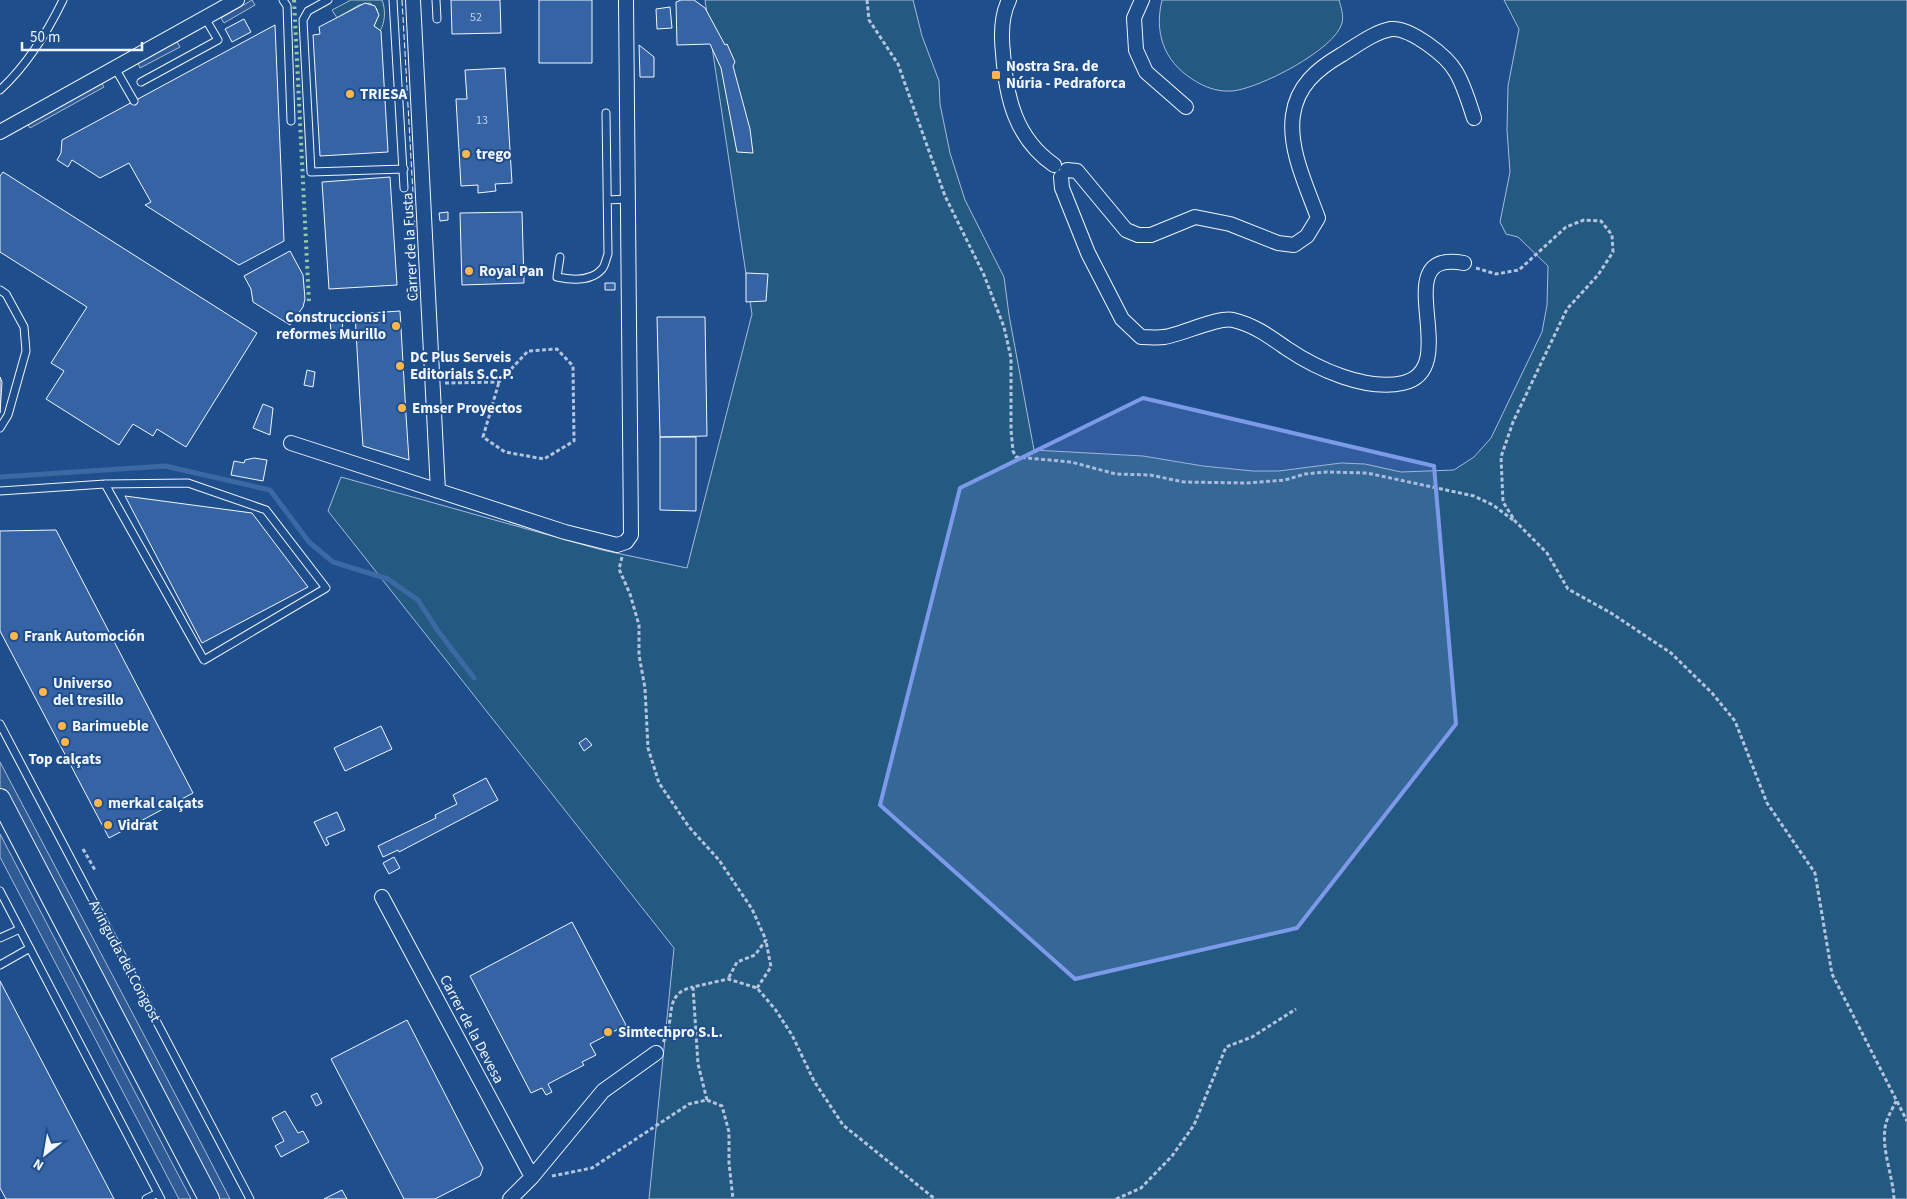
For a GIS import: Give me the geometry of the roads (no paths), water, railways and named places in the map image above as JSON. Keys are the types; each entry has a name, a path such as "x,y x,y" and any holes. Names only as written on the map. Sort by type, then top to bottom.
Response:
{"main road":[{"path":"0,800 209,1199"},
{"path":"0,826 194,1199"}],"street":[{"path":"0,132 237,0"},
{"name":"Carrer de la Fusta","path":"413,0 434,381 438,491"},
{"path":"291,443 565,532 617,545 626,542 631,535 626,0"},
{"path":"1009,0 1004,10 1002,37 1007,97 1018,123 1033,146 1061,171 1078,171 1126,230 1138,235 1151,235 1195,217 1230,224 1269,240 1294,245 1306,236 1318,218 1299,163 1292,130 1293,114 1299,94 1310,78 1323,66 1373,36 1390,30 1401,29 1429,45 1456,71 1474,118"},
{"path":"1142,0 1134,18 1136,50 1146,72 1186,107"},
{"path":"1061,171 1062,188 1088,253 1122,319 1141,337 1164,338 1231,319 1262,330 1319,368 1358,381 1397,384 1413,380 1426,367 1430,348 1424,296 1428,277 1438,264 1451,261 1464,263"},
{"name":"Carrer de la Devesa","path":"382,897 532,1176"},
{"path":"510,1199 532,1176 603,1091 656,1053"}],"lane":[{"path":"0,90 19,72 52,22 62,0"},
{"path":"283,0 287,6 291,121"},
{"path":"328,0 308,11 303,20 311,172 404,169"},
{"path":"393,0 404,188"},
{"path":"436,0 437,19"},
{"path":"142,82 218,40 205,18"},
{"path":"115,68 134,101"},
{"path":"560,257 557,277 569,280 590,278 602,269 608,254 606,113"},
{"path":"607,200 628,199"},
{"path":"0,290 6,294 24,327 26,351 8,415 0,428"},
{"path":"0,491 105,484 188,483 266,510 326,588 204,660 105,484"},
{"name":"Avinguda del Congost","path":"0,724 250,1199"},
{"path":"0,891 160,1196 146,1199"},
{"path":"0,938 20,929"},
{"path":"0,965 30,948"}],"waterway":[{"path":"0,477 165,466 270,490 309,542 333,562 388,579 418,600 438,631 474,678"}],"place":[{"name":"Nostra Sra. de Núria - Pedraforca","path":"996,75"},
{"name":"TRIESA","path":"350,94"},
{"name":"trego","path":"466,154"},
{"name":"Royal Pan","path":"469,271"},
{"name":"Construccions i reformes Murillo","path":"396,326"},
{"name":"DC Plus Serveis Editorials S.C.P.","path":"400,366"},
{"name":"Emser Proyectos","path":"402,408"},
{"name":"Frank Automoción","path":"14,636"},
{"name":"Universo del tresillo","path":"43,692"},
{"name":"Barimueble","path":"62,726"},
{"name":"Top calçats","path":"65,742"},
{"name":"merkal calçats","path":"98,803"},
{"name":"Vidrat","path":"108,825"},
{"name":"Simtechpro S.L.","path":"608,1032"}]}
